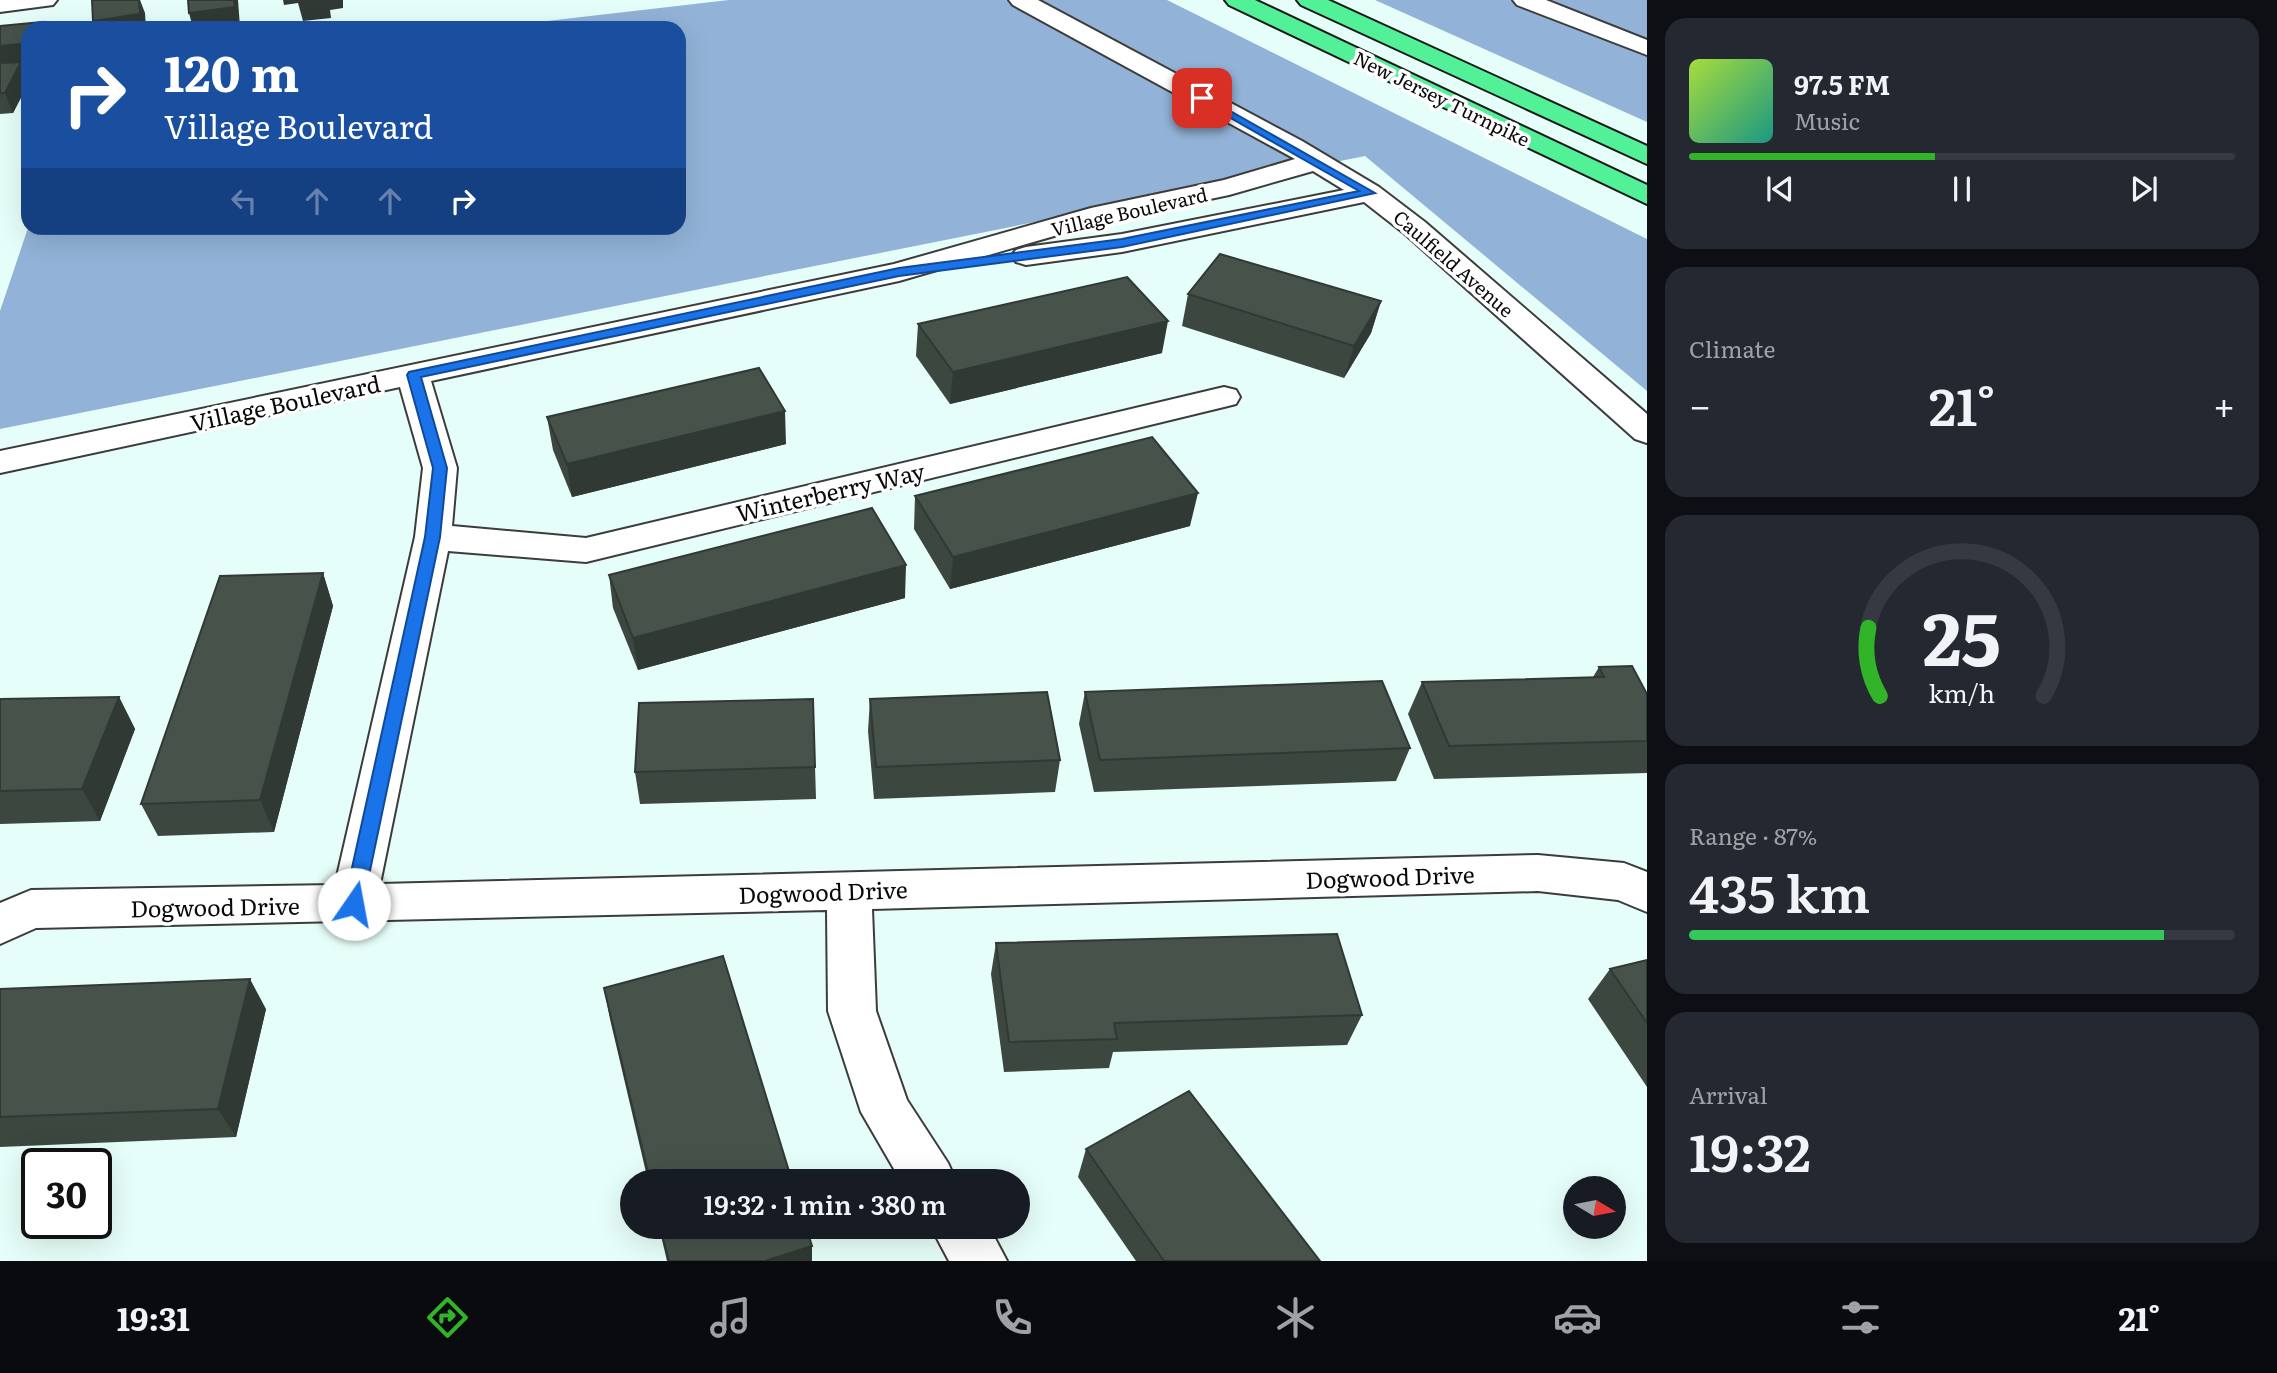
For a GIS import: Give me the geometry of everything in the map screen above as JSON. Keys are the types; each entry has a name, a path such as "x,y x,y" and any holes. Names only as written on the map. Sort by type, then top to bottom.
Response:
{"highway":[{"name":"New Jersey Turnpike","path":"1237,0 1647,196"},
{"name":"New Jersey Turnpike","path":"1309,0 1647,156"}],"street":[{"path":"0,5 46,0"},
{"name":"Caulfield Avenue","path":"1021,0 1318,161 1369,193 1424,235 1647,432"},
{"path":"1525,0 1647,47"},
{"name":"Village Boulevard","path":"0,463 899,272 1101,214 1237,185 1318,161"},
{"name":"Village Boulevard","path":"899,272 1122,243 1369,193"},
{"path":"354,904 433,537 440,468 413,375"},
{"name":"Winterberry Way","path":"433,537 586,550 1224,397"},
{"name":"Dogwood Drive","path":"0,924 31,909 354,904 1538,873 1624,882 1647,893"},
{"path":"849,891 852,1011 886,1112 922,1169"},
{"path":"965,1239 979,1261"}],"shaded area":[{"path":"729,0 1167,0 1647,239 1647,391 1365,156 0,429 0,311 26,235 686,235 686,21 548,21"},
{"path":"1375,0 1647,0 1647,122"}],"building":[{"path":"92,0 139,0 140,14 93,21"},
{"path":"188,0 234,0 235,7 189,13"},
{"path":"21,24 21,44 0,46 0,26"},
{"path":"21,62 5,93 0,93 0,63"},
{"path":"1220,254 1381,301 1354,346 1188,294"},
{"path":"1127,277 1168,321 953,372 918,324"},
{"path":"759,368 785,411 567,464 547,417"},
{"path":"1152,437 1198,493 953,557 915,496"},
{"path":"872,508 906,565 633,638 609,575"},
{"path":"323,573 260,800 141,804 220,576"},
{"path":"1632,666 1647,694 1647,741 1449,746 1422,682 1604,677 1599,667"},
{"path":"1382,681 1410,748 1100,760 1085,692"},
{"path":"1047,692 1060,760 876,767 870,699"},
{"path":"119,697 82,789 0,791 0,699"},
{"path":"813,699 815,767 635,772 639,703"},
{"path":"1337,934 1362,1015 1114,1023 1117,1039 1009,1042 996,943"},
{"path":"723,956 788,1169 647,1169 604,988"},
{"path":"1647,960 1647,1023 1610,969"},
{"path":"250,979 218,1109 0,1117 0,989"},
{"path":"1189,1091 1320,1261 1164,1261 1086,1149"},
{"path":"663,1239 810,1239 812,1246 765,1261 669,1261"}],"route":[{"path":"354,904 433,537 440,468 413,375 899,272 1122,243 1369,193 1293,147 1202,98"}]}
